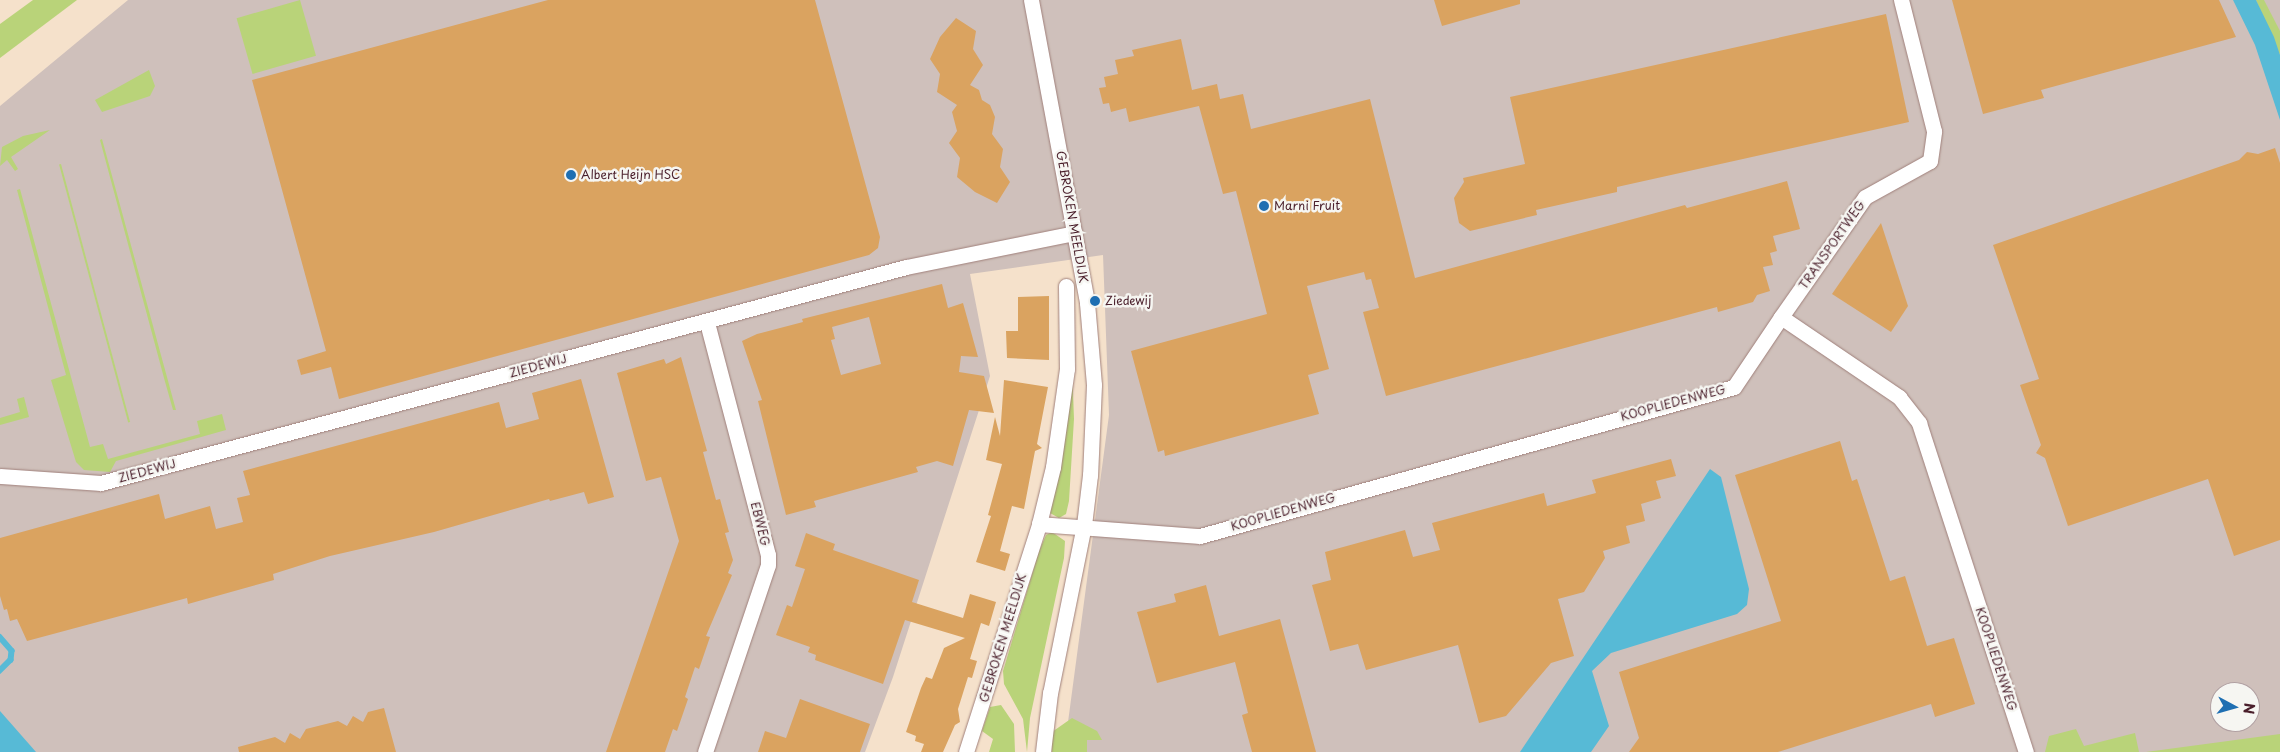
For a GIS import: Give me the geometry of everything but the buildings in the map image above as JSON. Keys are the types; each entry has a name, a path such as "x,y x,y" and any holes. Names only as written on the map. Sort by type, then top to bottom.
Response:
{"street":[{"name":"GEBROKEN MEELDIJK","path":"1031,0 1088,303 1094,386 1091,467 1084,525 1050,693 1043,752"},
{"name":"TRANSPORTWEG","path":"1782,317 1865,197 1930,161 1934,131 1901,0"},
{"name":"ZIEDEWIJ","path":"0,476 101,483 707,322 906,267 1075,233"},
{"name":"GEBROKEN MEELDIJK","path":"966,752 1038,524 1062,419 1069,330 1066,286"},
{"name":"KOOPLIEDENWEG","path":"1084,525 1200,536 1734,386 1782,317 1899,397 1919,423 2026,752"},
{"name":"EBWEG","path":"704,752 768,565 768,554 707,322"},
{"path":"1038,524 1084,525"}],"shaded area":[{"path":"128,0 2280,0 2280,752 1064,752 1109,415 1103,255 970,274 990,376 893,677 865,752 24,752 0,723 0,106"}],"green space":[{"path":"33,0 77,0 0,58 0,24"},
{"path":"300,0 316,56 253,74 237,18"},
{"path":"2256,0 2264,0 2280,31 2280,55"},
{"path":"149,70 155,86 150,96 102,112 95,100"},
{"path":"50,130 11,157 18,169 15,171 7,160 0,166 2,147 23,136"},
{"path":"102,139 176,410 173,410 164,378 100,140"},
{"path":"61,164 130,422 128,422 59,165"},
{"path":"20,189 90,447 103,444 108,459 200,434 197,421 222,414 226,430 116,461 110,472 84,470 76,462 51,380 66,375 17,190"},
{"path":"1071,339 1074,419 1069,501 1066,514 1059,518 1050,513 1067,393"},
{"path":"24,397 29,417 0,425 0,418 20,412 17,399"},
{"path":"1052,532 1065,541 1064,558 1030,718 1027,752 1023,719 1004,684 1003,671 1039,551 1046,535"},
{"path":"1001,705 1014,724 1015,752 989,752 993,739 982,731 990,707"},
{"path":"1072,718 1097,731 1102,740 1087,740 1087,752 1052,752 1052,732"},
{"path":"2076,729 2084,746 2135,733 2139,752 2045,752 2049,736"},
{"path":"2280,734 2280,752 2146,752"}],"water":[{"path":"2233,0 2256,0 2274,37 2280,55 2280,120 2255,45"},
{"path":"1710,469 1721,477 1749,589 1747,605 1737,614 1611,653 1592,671 1609,726 1591,752 1520,752"},
{"path":"0,711 36,752 0,752"}],"waterway":[{"path":"0,637 12,651 11,660 0,671"}],"place":[{"name":"Albert Heijn HSC","path":"571,175"},
{"name":"Marni Fruit","path":"1264,206"},
{"name":"Ziedewij","path":"1095,301"}]}
